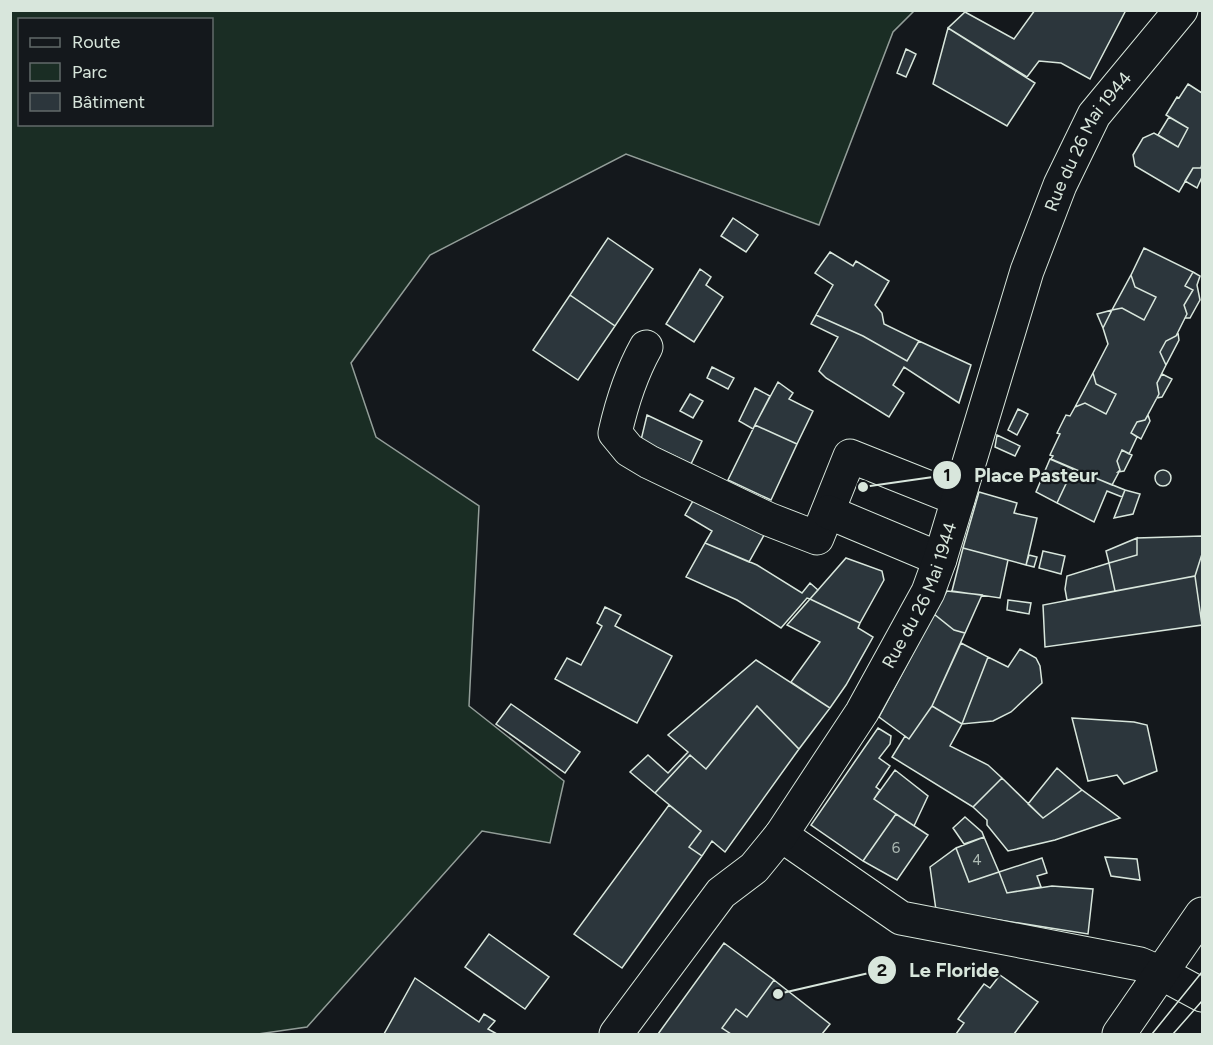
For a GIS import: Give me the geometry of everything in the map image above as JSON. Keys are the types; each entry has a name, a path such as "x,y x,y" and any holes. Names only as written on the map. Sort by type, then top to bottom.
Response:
{"street":[{"name":"Rue du 26 Mai 1944","path":"616,1035 721,893 754,868 781,835 862,712 928,592 1027,271 1060,185 1094,115 1174,14"},
{"path":"646,347 634,369 621,405 615,433 628,450 649,462 768,519 817,538 850,456 958,499"},
{"path":"828,512 940,559"},
{"path":"781,835 901,918 1151,968 1203,995"},
{"path":"1119,1035 1151,968 1203,914"}],"green space":[{"path":"10,11 914,11 893,32 819,225 626,154 430,255 351,363 376,437 479,506 469,706 564,781 550,843 482,831 307,1027 258,1034 11,1034"}],"building":[{"path":"1035,10 1126,10 1090,79 1061,63 1039,61 1027,77 948,28 965,12 1014,39"},
{"path":"948,28 1035,83 1007,126 933,84"},
{"path":"906,49 916,54 906,77 897,73"},
{"path":"1188,84 1202,93 1202,164 1201,168 1193,168 1179,192 1135,166 1133,155 1143,138 1154,133 1178,147 1188,128 1166,115"},
{"path":"1169,117 1188,128 1178,147 1158,135"},
{"path":"1202,164 1202,177 1197,188 1185,181 1193,168 1201,168"},
{"path":"733,218 758,235 746,252 721,236"},
{"path":"608,238 653,269 615,326 570,295"},
{"path":"1144,248 1193,272 1185,286 1193,290 1184,305 1187,314 1176,336 1166,341 1160,352 1166,365 1157,383 1159,394 1145,420 1137,422 1131,433 1137,437 1129,454 1122,450 1117,461 1120,470 1112,485 1051,459 1053,456 1050,455 1066,415 1070,416 1075,407 1085,403 1106,414 1116,394 1096,384 1093,373 1108,344 1103,328 1112,310 1122,308 1144,320 1156,297 1135,287 1131,275"},
{"path":"830,252 853,266 856,261 889,281 875,305 882,313 884,324 919,341 907,361 863,336 816,315 833,285 815,273"},
{"path":"700,269 711,277 706,285 723,297 694,342 666,324"},
{"path":"1193,272 1200,276 1197,285 1200,300 1190,318 1185,318 1187,314 1184,305 1193,290 1185,286"},
{"path":"1131,275 1135,287 1156,297 1144,320 1122,308 1112,310"},
{"path":"570,295 615,326 578,380 533,350"},
{"path":"1112,310 1103,328 1097,314"},
{"path":"816,315 863,336 907,361 919,341 971,365 959,403 904,367 893,385 904,393 889,417 826,378 819,371 838,337 811,324"},
{"path":"1178,333 1179,340 1166,365 1160,352 1166,341"},
{"path":"712,367 734,378 728,389 707,378"},
{"path":"1093,373 1096,384 1116,394 1106,414 1085,403 1075,407"},
{"path":"1162,374 1172,379 1162,397 1157,398 1159,394 1157,383"},
{"path":"778,382 793,393 789,399 813,411 797,444 755,425"},
{"path":"755,388 770,396 753,429 739,421"},
{"path":"690,394 703,401 693,418 680,411"},
{"path":"1018,409 1028,414 1017,435 1008,430"},
{"path":"647,415 702,441 691,464 641,440"},
{"path":"1148,415 1150,421 1141,439 1131,433 1137,422 1145,420"},
{"path":"755,425 797,444 771,500 728,480"},
{"path":"997,435 1020,446 1015,456 995,447"},
{"path":"1122,450 1132,455 1124,471 1118,472 1120,470 1117,461"},
{"path":"1050,459 1073,469 1057,503 1036,492"},
{"path":"1073,469 1125,490 1122,497 1107,491 1094,522 1057,503"},
{"path":"1163,470 1171,478 1163,486 1155,478"},
{"path":"1125,490 1140,494 1133,514 1114,518"},
{"path":"698,492 768,528 749,562 705,543 712,531 685,515"},
{"path":"979,492 1017,503 1014,513 1037,518 1026,565 963,548"},
{"path":"1202,536 1202,554 1195,576 1115,591 1109,563 1137,555 1137,538"},
{"path":"1137,538 1137,555 1109,563 1106,551"},
{"path":"705,543 757,565 802,593 810,583 818,590 810,599 807,598 781,628 737,600 686,577"},
{"path":"963,548 1008,560 1000,598 952,591"},
{"path":"1043,551 1065,556 1061,574 1039,568"},
{"path":"1202,554 1202,625 1195,576"},
{"path":"1029,555 1037,557 1034,567 1026,565"},
{"path":"846,558 882,571 884,580 860,623 810,599"},
{"path":"1109,563 1115,591 1067,600 1065,589 1067,576"},
{"path":"1195,576 1202,625 1045,647 1043,605"},
{"path":"947,591 982,595 965,633 954,630 934,614"},
{"path":"810,599 860,623 858,628 873,637 830,708 791,682 820,642 787,625"},
{"path":"1008,600 1031,603 1029,614 1007,610"},
{"path":"605,607 621,615 615,626 672,656 637,723 555,679 567,658 581,665 602,626 597,623"},
{"path":"934,614 954,630 965,633 932,706 909,739 879,717"},
{"path":"961,643 988,657 962,724 932,706"},
{"path":"1020,649 1036,658 1040,666 1042,683 1011,712 993,721 962,724 988,657 1008,667"},
{"path":"756,660 830,708 799,749 757,706 706,769 690,755 655,793 630,772 648,755 668,773 688,752 668,735"},
{"path":"511,704 580,752 565,773 496,724"},
{"path":"757,706 799,749 725,852 712,841 702,856 689,847 701,831 655,793 690,755 706,769"},
{"path":"932,706 962,724 950,746 988,765 1002,778 973,807 892,757 905,736 909,739"},
{"path":"1072,718 1147,725 1157,771 1124,784 1117,775 1088,781"},
{"path":"878,728 891,736 890,744 879,758 890,766 876,787 880,790 874,799 896,814 863,861 811,825"},
{"path":"1057,768 1082,790 1043,818 1028,804"},
{"path":"895,770 928,796 914,826 874,799"},
{"path":"1002,778 1043,818 1082,790 1120,818 1055,840 1008,851 987,825 987,820 973,807"},
{"path":"669,805 701,831 689,847 702,856 622,968 574,934"},
{"path":"896,814 928,835 897,880 863,861"},
{"path":"965,817 982,832 984,837 964,844 953,828"},
{"path":"984,837 999,872 969,882 956,848"},
{"path":"956,848 969,882 999,872 1007,893 1052,886 1093,889 1088,934 936,910 930,867"},
{"path":"1105,857 1137,859 1140,880 1111,876"},
{"path":"1042,858 1047,873 1037,876 1041,887 1007,893 999,872"},
{"path":"489,934 549,977 525,1009 465,967"},
{"path":"724,943 774,980 747,1017 736,1009 722,1028 731,1034 658,1034"},
{"path":"1000,975 1038,1002 1014,1034 956,1034 964,1023 958,1019 984,984 990,988"},
{"path":"415,978 479,1022 484,1014 495,1021 488,1029 497,1034 384,1034"},
{"path":"774,980 830,1024 822,1034 731,1034 722,1028 736,1009 747,1017"}],"tram line":[{"path":"1152,1034 1202,972"},
{"path":"1173,1034 1202,1001"}],"place":[{"name":"Place Pasteur","path":"863,487"},
{"name":"Le Floride","path":"778,994"}]}
